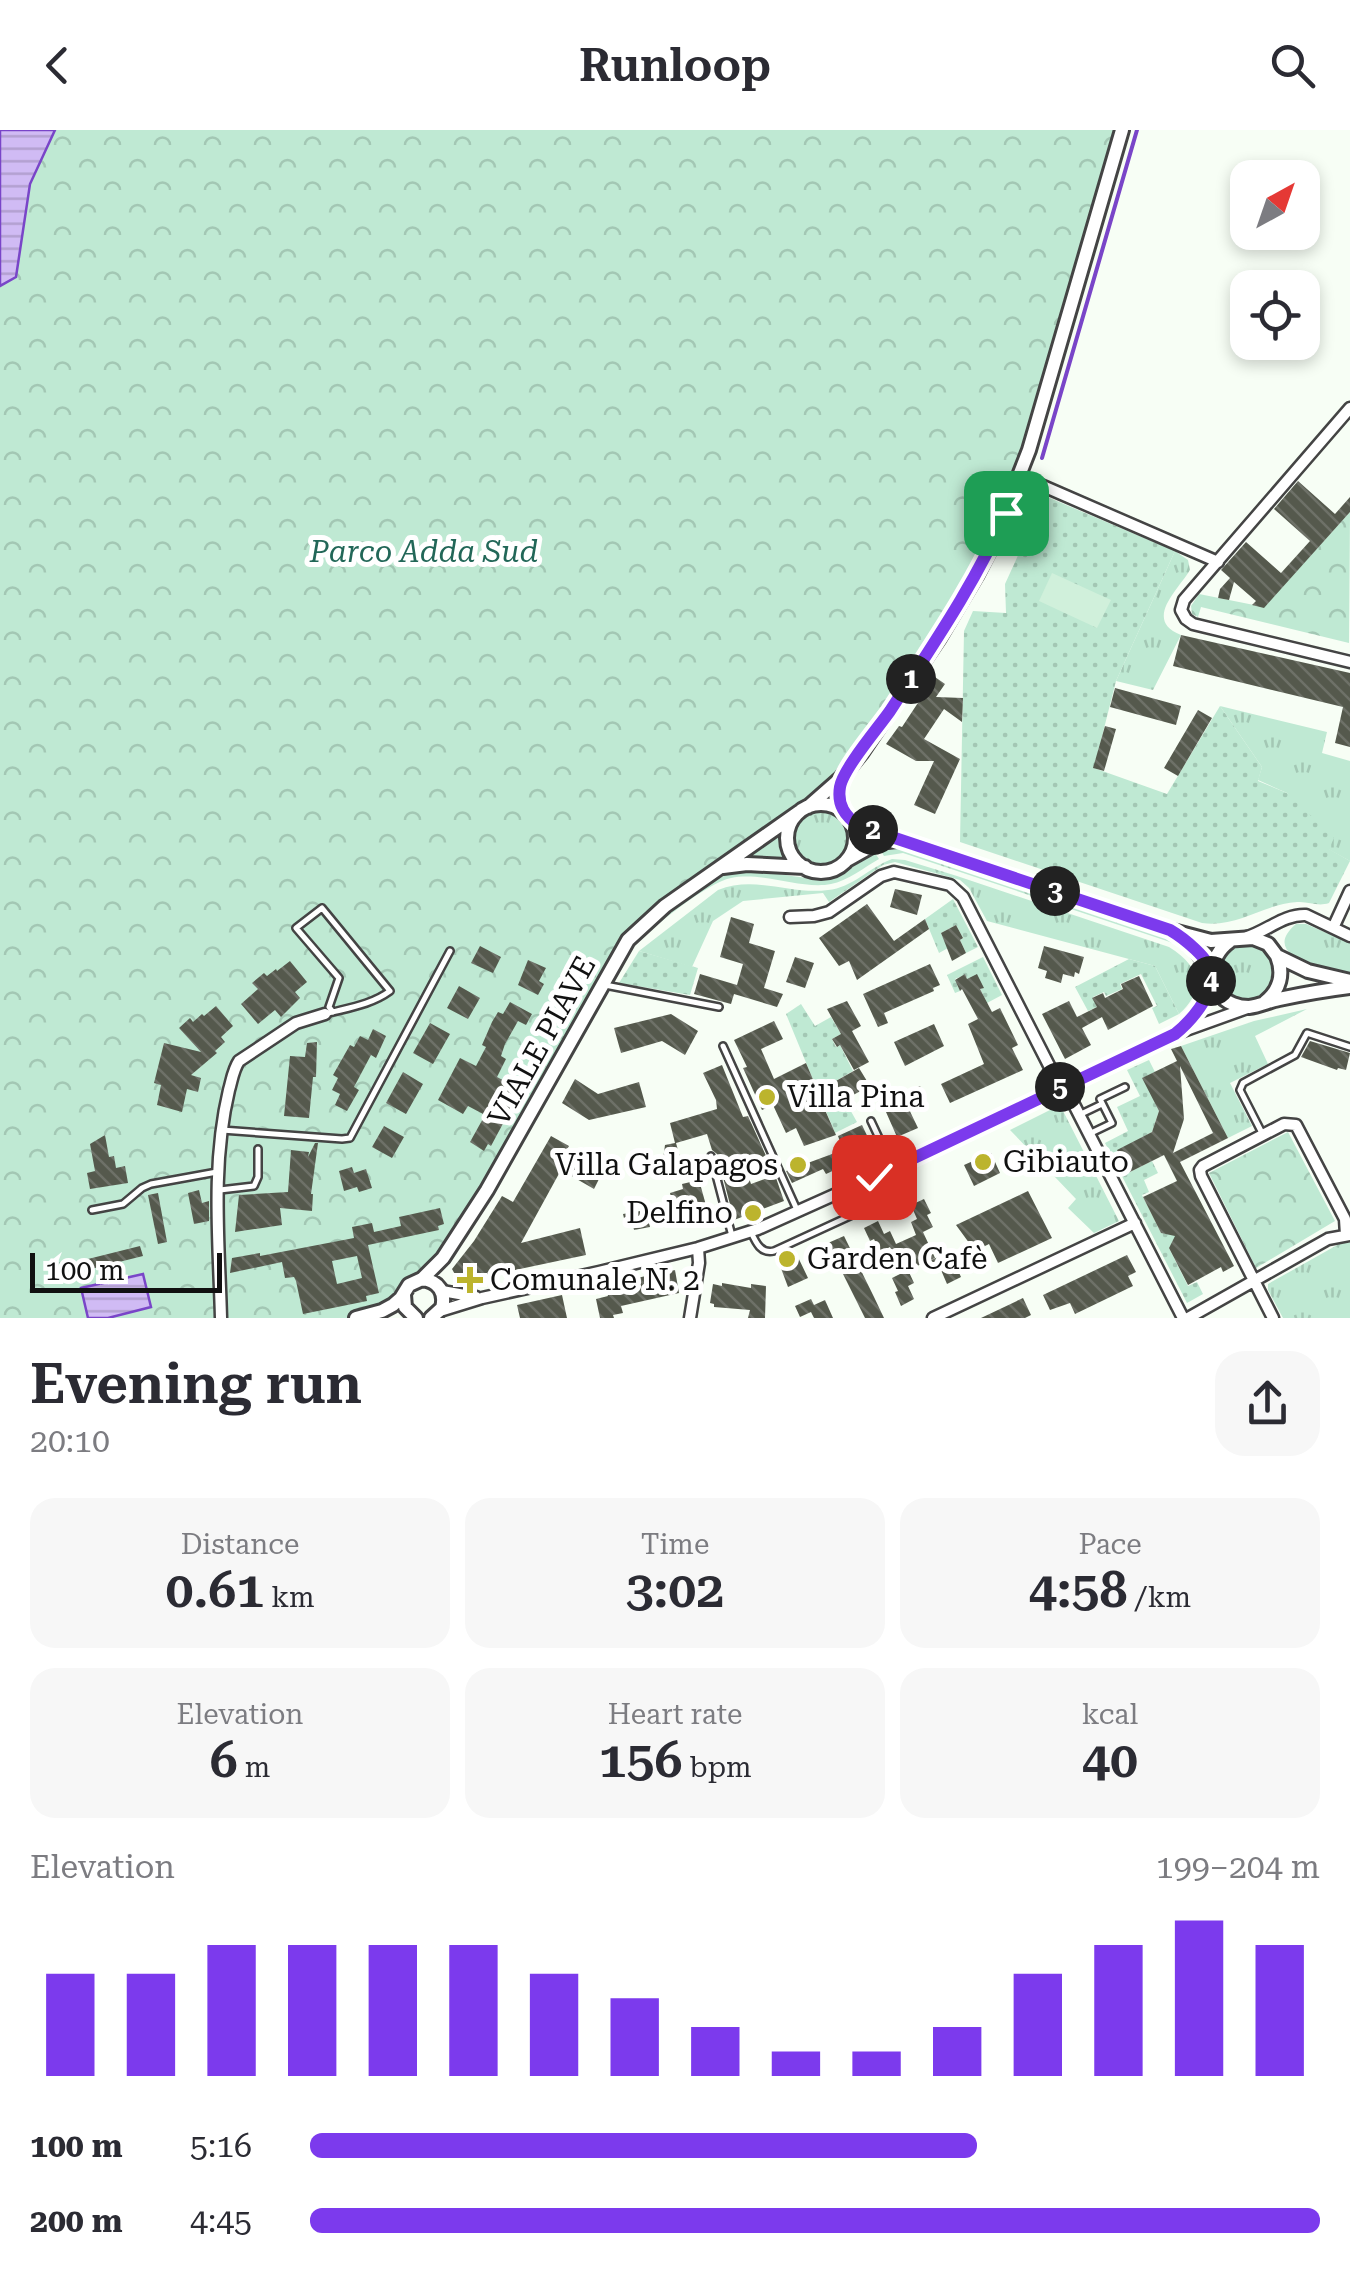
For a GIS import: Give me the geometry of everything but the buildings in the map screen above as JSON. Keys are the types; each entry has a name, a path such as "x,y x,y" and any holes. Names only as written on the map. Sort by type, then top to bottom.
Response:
{"street":[{"name":"VIALE PIAVE","path":"364,1317 393,1305 412,1283 433,1285 443,1258 487,1190 623,948 640,927 804,809 846,772 918,668 976,576 1020,476 1122,130"},
{"path":"1350,408 1184,600 1181,610 1193,624 1350,662"},
{"path":"1020,476 1218,562"},
{"path":"846,772 840,792 855,838 847,860"},
{"path":"804,867 790,852 792,820 804,809 826,804 859,826 1170,930 1211,941 1260,940 1308,972 1350,984"},
{"name":"VIALE PIAVE","path":"711,873 738,864 827,872 884,840 909,843"},
{"path":"790,917 829,912 881,876 894,872 955,888 1090,1134 1185,1318 1253,1282 1328,1239 1348,1235 1348,1218 1296,1125 1288,1123 1206,1163 1200,1170 1253,1282 1273,1318"},
{"path":"1333,928 1350,892"},
{"path":"1175,1034 1199,1009 1217,953 1229,942 1262,932 1298,914 1350,936"},
{"path":"1170,930 1188,942 1224,998 1232,1004 1258,1004 1276,992 1280,981 1275,936 1288,917"},
{"path":"435,1315 482,1298 751,1232 1175,1034 1258,1004 1350,984"},
{"path":"221,1318 217,1172 224,1112 236,1064 296,1023 329,1013"},
{"path":"933,1318 1134,1223"},
{"path":"690,1318 698,1248"},
{"path":"433,1285 482,1298"},
{"path":"433,1285 444,1301 435,1315"},
{"path":"404,1292 405,1307 412,1318"}],"lane":[{"path":"322,908 390,991 379,999 329,1013 339,978 296,928 322,908"},
{"path":"222,1130 350,1138 450,952"},
{"path":"602,985 720,1008"},
{"path":"1263,1135 1241,1085 1295,1055 1306,1033 1350,1047"},
{"path":"723,1046 798,1212"},
{"path":"1090,1134 1112,1123 1100,1099 1125,1087"},
{"path":"1079,1114 1102,1104"},
{"path":"872,1122 893,1168"},
{"path":"218,1190 254,1186 258,1178 258,1149"},
{"path":"711,1156 732,1238"},
{"path":"92,1210 123,1204 151,1184 217,1172"},
{"path":"751,1232 759,1248 774,1251 874,1205 880,1196 874,1177"},
{"path":"880,1196 888,1198 910,1188"}],"green space":[{"name":"Parco Adda Sud","path":"0,130 1116,130 1016,472 988,546 938,630 843,768 808,801 660,905 618,947 440,1254 410,1278 398,1296 374,1313 349,1318 0,1318"},
{"path":"1045,496 1175,551 1116,681 1094,768 1167,794 1220,706 1262,767 1258,781 1287,793 1334,838 1329,849 1350,861 1329,903 1285,904 1227,922 1202,923 960,842 964,631 973,611 1006,613 1005,584"},
{"path":"1350,512 1349,643 1201,607 1198,617 1192,614 1191,606 1199,594 1264,607"},
{"path":"1175,551 1188,560 1190,570 1164,613 1170,629 1181,635 1153,690 1116,681"},
{"path":"1052,573 1111,600 1097,628 1039,601"},
{"path":"1220,706 1327,732 1322,753 1350,761 1350,861 1328,849 1287,793 1258,780 1262,767"},
{"path":"821,810 840,819 849,838 840,857 821,866 802,857 793,838 802,819"},
{"path":"785,826 785,846 794,864 734,860"},
{"path":"905,848 1163,933 1182,946 903,853 884,856 881,851"},
{"path":"875,853 879,859 831,884 808,885 743,876 721,881 635,942 688,895 719,878 752,871 829,879"},
{"path":"892,859 957,876 1169,947 1193,970 1193,996 1179,1014 1155,966 987,921 969,888 960,880 895,862 883,865 829,902 823,893 743,901 713,921 692,967 639,951 718,890 745,884 828,890"},
{"path":"953,899 978,947 966,953 956,925 941,933 948,948 939,953 925,919"},
{"path":"1296,924 1306,924 1350,943 1350,974 1313,965 1290,953 1285,945 1286,935"},
{"path":"1246,943 1266,952 1275,972 1266,992 1246,1001 1226,992 1217,972 1226,952"},
{"path":"639,951 698,968 690,995 619,983"},
{"path":"983,957 1002,995 987,1003 980,989 983,988 965,975 955,979 960,991 955,993 947,975"},
{"path":"1129,959 1155,966 1179,1014 1159,1024 1152,1008 1157,1006 1141,974 1120,984 1122,989 1093,997 1097,1007 1088,1011 1075,987"},
{"path":"801,1004 815,1026 831,1017 841,1034 832,1039 836,1047 840,1045 853,1071 827,1086 844,1099 857,1122 835,1133 786,1014"},
{"path":"1307,1009 1255,1036 1268,1064 1230,1083 1252,1126 1228,1138 1181,1046 1254,1021"},
{"path":"1149,1060 1155,1072 1143,1078 1159,1111 1152,1132 1117,1151 1128,1173 1152,1161 1158,1173 1144,1180 1149,1192 1142,1195 1161,1233 1178,1234 1169,1248 1188,1286 1197,1282 1203,1294 1187,1303 1105,1143 1128,1131 1117,1107 1140,1096 1127,1070"},
{"path":"1060,1105 1119,1221 1094,1233 1068,1208 1076,1199 1010,1130"},
{"path":"1288,1132 1335,1221 1256,1268 1209,1173"},
{"path":"1350,1242 1350,1318 1283,1318 1268,1284 1339,1244"}],"shaded area":[{"path":"0,130 55,130 30,184 16,277 0,286"},
{"path":"143,1274 151,1307 108,1318 88,1318 81,1288"}],"waterway":[{"path":"1042,458 1137,130"}],"place":[{"name":"Villa Pina","path":"767,1097"},
{"name":"Gibiauto","path":"983,1162"},
{"name":"Villa Galapagos","path":"798,1165"},
{"name":"Delfino","path":"753,1213"},
{"name":"Garden Cafè","path":"787,1259"},
{"name":"Comunale N. 2","path":"470,1280"}],"route":[{"path":"874,1177 1175,1034 1199,1009 1212,978 1212,970 1195,950 1170,930 859,826 841,806 840,786 846,772 952,616 1006,513"}]}
